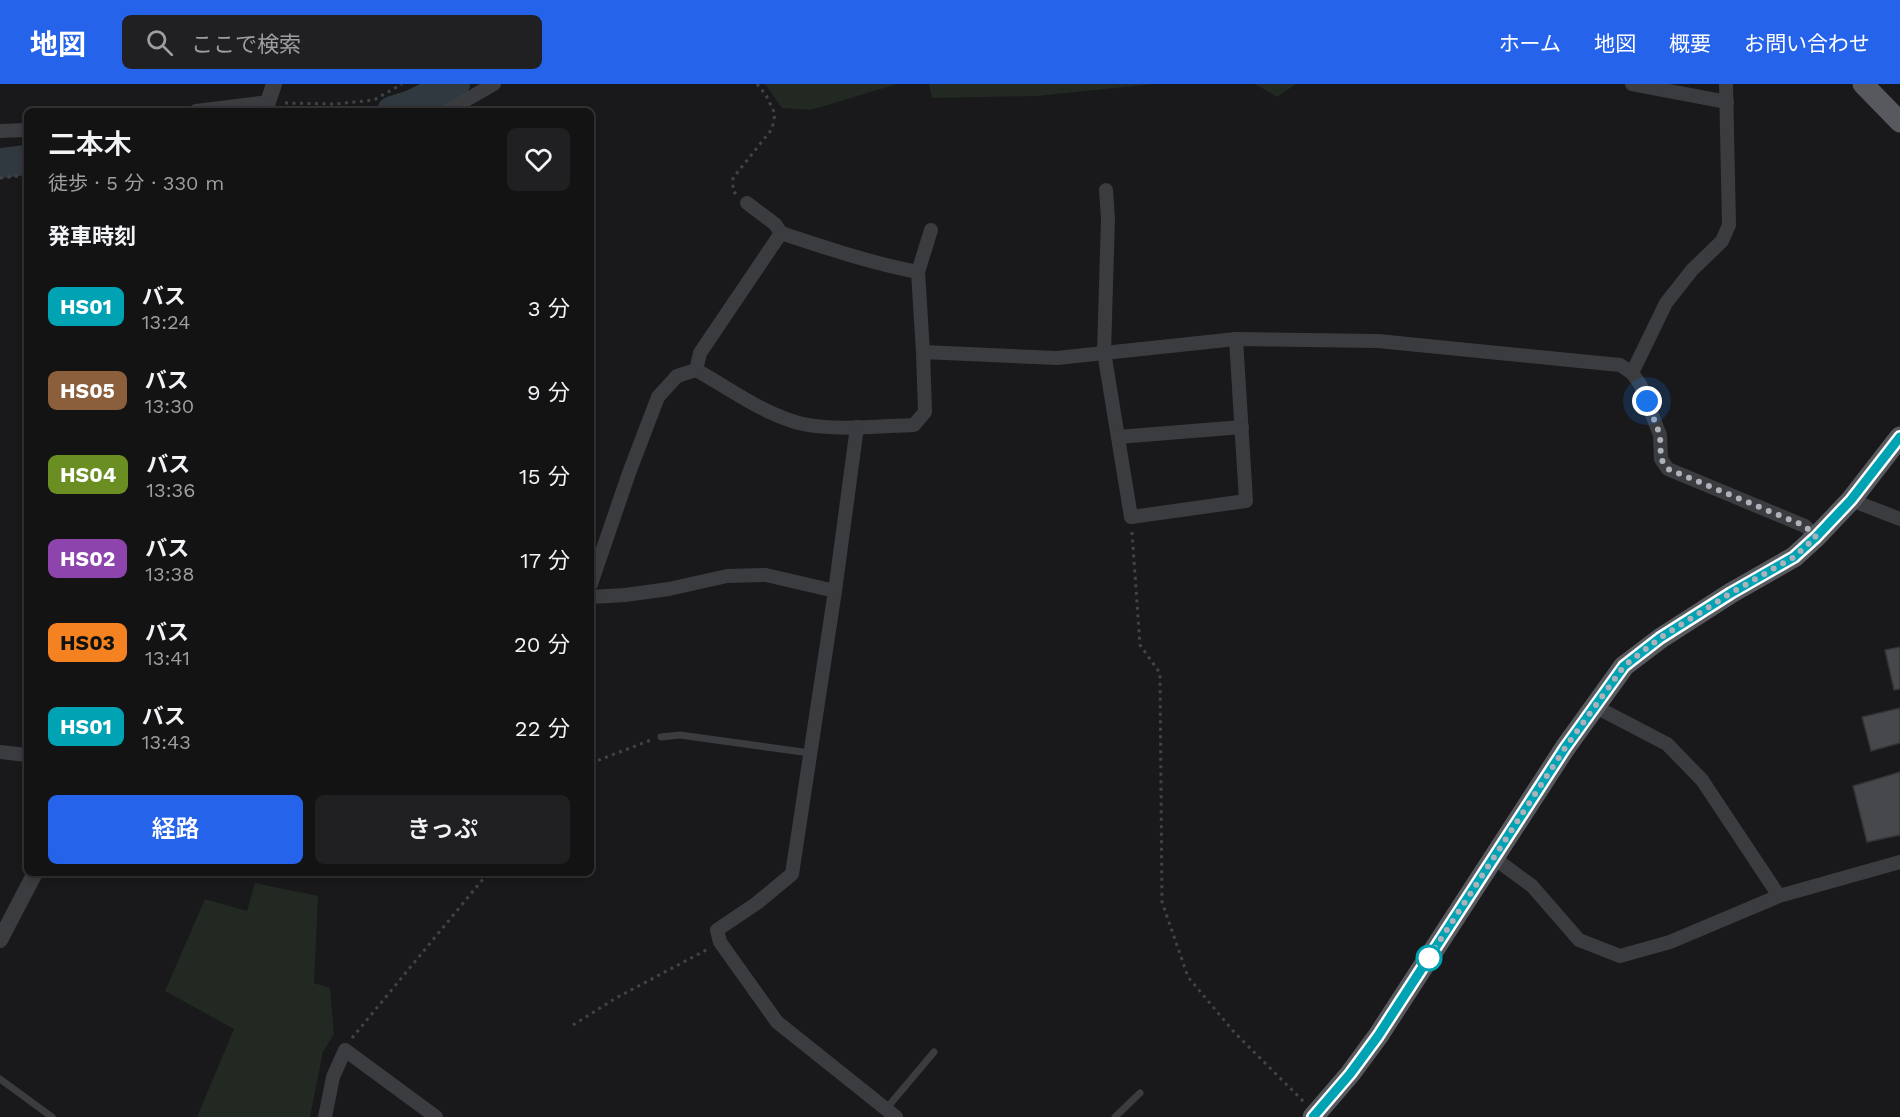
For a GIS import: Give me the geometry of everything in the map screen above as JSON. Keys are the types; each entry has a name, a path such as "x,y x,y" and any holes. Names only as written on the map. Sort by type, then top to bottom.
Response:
{"main road":[{"path":"1863,84 1900,122"},
{"path":"1314,1115 1350,1074 1378,1036 1594,706 1624,666 1660,638 1794,557 1851,500 1900,437"}],"street":[{"path":"249,108 267,107 274,84"},
{"path":"452,108 494,84"},
{"path":"1632,84 1726,102"},
{"path":"1632,373 1666,303 1692,270 1722,241 1729,225 1726,84"},
{"path":"0,131 24,130"},
{"path":"1106,190 1108,219 1104,352 1131,517 1246,501 1236,339"},
{"path":"747,203 775,224 781,233 841,254 918,272"},
{"path":"594,575 628,473 658,397 677,376 696,370 779,416 804,424 856,427 914,425 925,412 918,272 931,230"},
{"path":"696,370 700,353 781,233"},
{"path":"923,352 1057,358 1236,339 1378,341 1620,365 1632,373 1640,384 1660,435 1661,459 1668,469 1805,526 1816,537"},
{"path":"856,427 792,874 757,903 717,930 720,942 777,1022 887,1114"},
{"path":"1118,437 1242,427"},
{"path":"1851,500 1900,519"},
{"path":"594,597 669,589 727,576 766,575 834,591"},
{"path":"1594,706 1667,744 1702,780 1779,896"},
{"path":"0,752 24,755"},
{"path":"1494,858 1532,886 1579,940 1620,956 1670,942 1779,896 1900,862"},
{"path":"0,940 33,876"},
{"path":"326,1117 333,1077 345,1050 436,1117"}],"lane":[{"path":"661,736 680,735 810,753"},
{"path":"887,1114 934,1052"},
{"path":"0,1078 52,1117"},
{"path":"1115,1117 1140,1093"}],"path":[{"path":"267,107 374,100 402,84"},
{"path":"747,203 733,191 733,178 772,129 775,114 766,95 757,84"},
{"path":"0,178 24,175"},
{"path":"1131,517 1140,645 1160,673 1162,902 1188,977 1234,1032 1314,1115"},
{"path":"594,762 661,736"},
{"path":"345,1050 354,1035 486,876"},
{"path":"573,1025 616,998 720,942"}],"shaded area":[{"path":"765,84 897,84 811,110 782,108"},
{"path":"929,84 1154,84 1037,96 932,98"},
{"path":"1255,84 1296,84 1277,97"},
{"path":"255,883 318,896 314,983 330,988 334,1034 323,1052 310,1117 197,1117 234,1029 165,991 205,899 247,911"}],"building":[{"path":"1900,647 1900,689 1894,690 1885,650"},
{"path":"1900,708 1900,743 1871,751 1862,717"},
{"path":"1900,772 1900,835 1867,842 1853,786"}],"waterway":[{"path":"402,108 455,84"},
{"path":"0,163 24,160"}],"bus line":[{"name":"HS01","path":"1313,1117 1350,1074 1378,1036 1565,748 1624,666 1660,638 1794,557 1851,500 1900,437"}],"route":[{"path":"1429,958 1426,962 1565,748 1624,666 1660,638 1794,557 1816,537 1805,526 1668,469 1661,459 1660,435 1647,401"}]}
